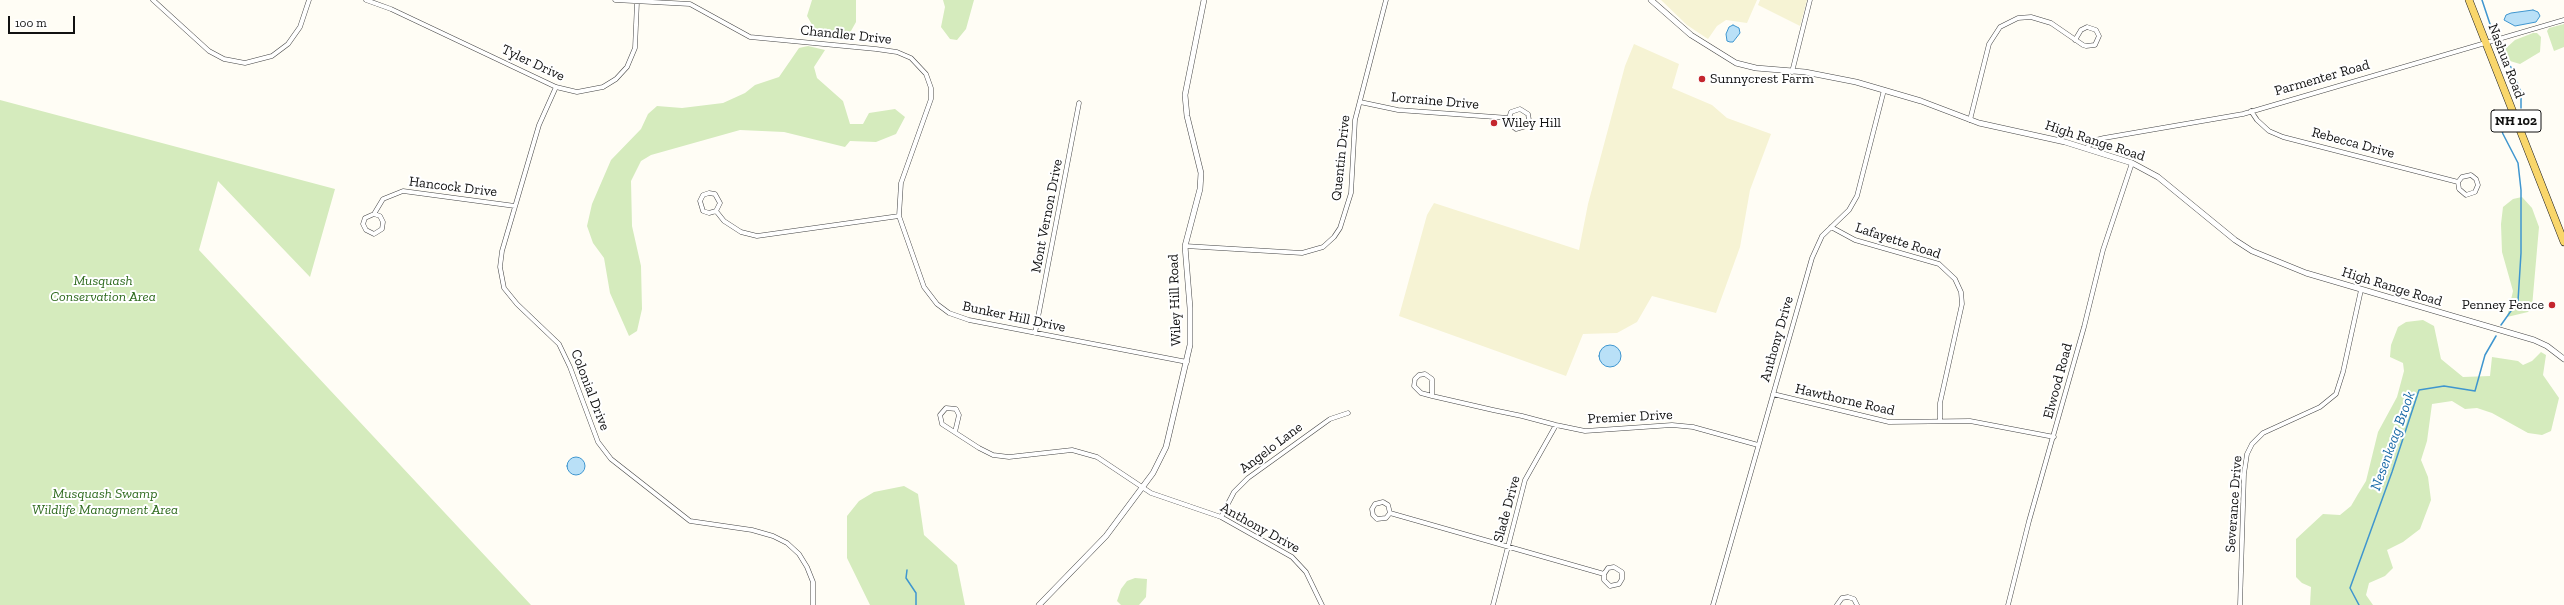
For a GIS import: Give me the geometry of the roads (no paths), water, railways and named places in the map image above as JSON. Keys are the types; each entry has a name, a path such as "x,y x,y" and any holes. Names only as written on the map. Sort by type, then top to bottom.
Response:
{"main road":[{"name":"Nashua Road","path":"2469,0 2564,242"}],"street":[{"path":"152,0 209,51 224,59 244,62 272,56 288,44 300,27 309,0"},
{"name":"Tyler Drive","path":"366,0 392,9 556,87 577,92 593,91 603,87 620,75 629,63 635,48 637,2"},
{"name":"Chandler Drive","path":"615,0 690,4 736,30 756,38 819,42 876,49 902,54 916,62 928,78 931,99 901,183 899,216"},
{"name":"Wiley Hill Road","path":"1039,605 1099,544 1158,465 1166,447 1187,362 1190,324 1185,246 1200,189 1201,173 1187,116 1185,96 1204,0"},
{"name":"Quentin Drive","path":"1185,246 1302,253 1318,249 1331,240 1340,228 1351,193 1354,130 1386,0"},
{"name":"High Range Road","path":"1651,0 1674,23 1726,58 1756,68 1833,77 1884,90 1936,106 1970,120 2086,148 2132,163 2158,178 2235,240 2252,251 2306,272 2361,290 2528,338 2544,344 2564,359"},
{"path":"1792,72 1810,0"},
{"path":"1970,120 1989,44 2000,27 2018,18 2038,18 2075,40 2089,47 2097,42 2098,36 2094,29 2087,27 2081,30 2075,40"},
{"name":"Parmenter Road","path":"2086,148 2096,140 2104,138 2217,120 2251,111 2564,20"},
{"name":"Colonial Drive","path":"556,87 539,125 500,257 502,283 517,304 559,344 604,451 685,519 700,524 768,534 787,543 799,554 807,567 813,582 813,605"},
{"name":"Anthony Drive","path":"1713,605 1812,258 1820,241 1849,210 1857,196 1884,90"},
{"name":"Lorraine Drive","path":"1360,102 1405,111 1509,118"},
{"name":"Mont Vernon Drive","path":"1035,333 1080,103"},
{"path":"1520,108 1526,111 1529,120 1523,128 1516,129 1511,125 1509,118 1511,112 1520,108"},
{"name":"Rebecca Drive","path":"2251,111 2257,120 2269,130 2283,137 2458,182"},
{"name":"Elwood Road","path":"2008,605 2029,521 2054,437 2103,250 2132,163"},
{"name":"Rebecca Drive","path":"2465,175 2471,175 2476,179 2478,185 2475,192 2466,195 2459,189 2458,182 2465,175"},
{"name":"Hancock Drive","path":"374,214 382,219 383,226 380,231 374,234 366,230 363,224 368,216 374,214 383,199 403,191 515,206"},
{"path":"709,193 718,196 720,206 716,211 706,212 701,208 700,201 703,195 709,193"},
{"path":"716,211 732,227 757,236 899,216"},
{"name":"Bunker Hill Drive","path":"899,216 924,288 937,304 959,317 1187,362"},
{"name":"Lafayette Road","path":"1832,227 1855,240 1939,264 1955,279 1961,292 1962,304 1940,403 1940,420"},
{"name":"Severance Drive","path":"2240,605 2244,474 2247,454 2252,444 2263,433 2320,407 2336,394 2344,372 2361,290"},
{"name":"Premier Drive","path":"1432,396 1432,379 1425,374 1419,375 1414,383 1416,389 1432,396 1556,425 1595,432 1661,425 1682,426 1758,445"},
{"name":"Hawthorne Road","path":"1773,394 1889,422 1906,424 1940,420 1980,422 2054,437"},
{"name":"Anthony Drive","path":"955,432 959,415 956,409 946,408 940,415 941,421 955,432 988,453 998,456 1072,450 1088,453 1102,459 1142,488 1221,517 1300,564 1309,576 1322,605"},
{"name":"Angelo Lane","path":"1221,517 1234,492 1248,478 1330,419 1348,413"},
{"name":"Slade Drive","path":"1493,605 1525,480 1556,425"},
{"path":"1383,502 1390,508 1390,513 1384,520 1377,519 1373,515 1372,509 1375,504 1383,502"},
{"path":"1390,513 1604,574"},
{"path":"1614,567 1622,572 1622,579 1619,584 1610,586 1604,580 1604,574 1608,568 1614,567"},
{"path":"1837,605 1840,600 1846,597 1854,599 1857,605"}],"water":[{"path":"2533,10 2538,12 2540,16 2536,22 2515,26 2504,20 2506,15 2511,13"},
{"path":"1733,25 1739,28 1740,33 1733,42 1730,42 1727,41 1726,34 1729,27"},
{"path":"1610,345 1618,348 1621,356 1618,364 1610,367 1602,364 1599,356 1602,348"},
{"path":"576,457 582,460 585,466 582,472 576,475 570,472 567,466 570,460"}],"waterway":[{"name":"Nesenkeag Brook","path":"2482,0 2492,30"},
{"name":"Nesenkeag Brook","path":"2500,48 2512,69 2521,92 2521,108"},
{"name":"Nesenkeag Brook","path":"2501,325 2518,301 2521,253 2521,190 2518,163 2503,134 2499,122 2503,116"},
{"name":"Nesenkeag Brook","path":"2359,605 2350,588 2392,472 2419,390 2444,386 2475,391 2485,355 2496,336"},
{"path":"907,570 906,578 916,593 916,605"}],"place":[{"name":"Sunnycrest Farm","path":"1702,79"},
{"name":"Wiley Hill","path":"1494,123"},
{"name":"Penney Fence","path":"2552,305"}],"park label":[{"name":"Musquash Conservation Area","path":"103,290"},
{"name":"Musquash Swamp Wildlife Managment Area","path":"105,502"}]}
